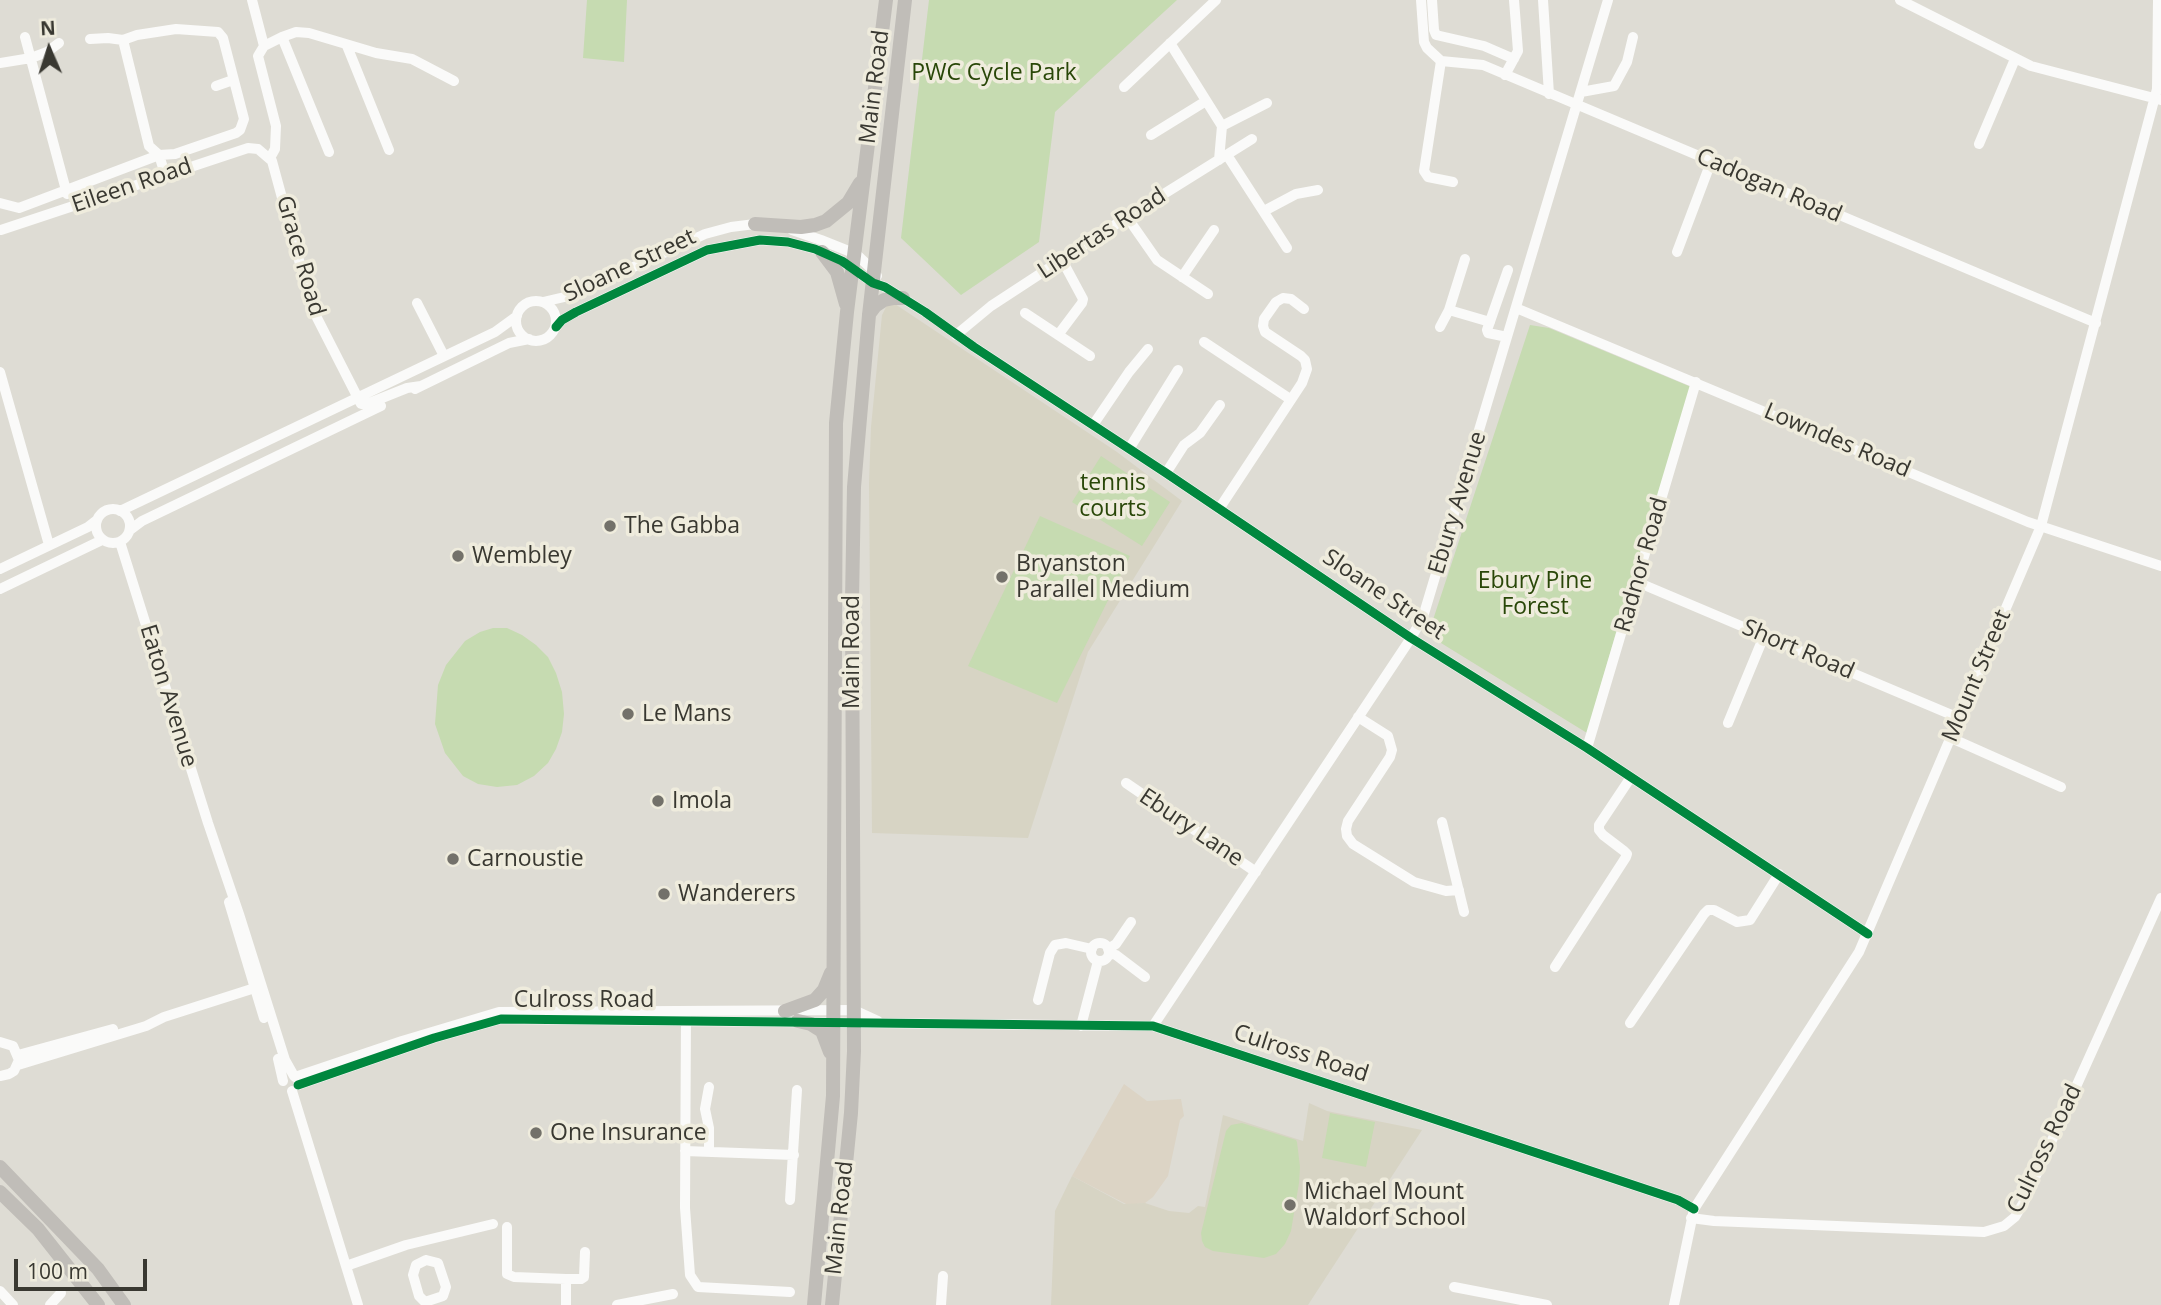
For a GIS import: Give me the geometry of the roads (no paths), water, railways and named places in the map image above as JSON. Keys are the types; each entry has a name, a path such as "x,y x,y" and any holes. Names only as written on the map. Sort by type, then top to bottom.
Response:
{"main road":[{"name":"Main Road","path":"814,1305 834,1063 836,415 886,0"},
{"name":"Main Road","path":"832,1305 851,1113 854,1016 852,545 857,432 905,0"},
{"path":"755,224 801,227 826,222 848,204 864,173"},
{"path":"822,252 836,272 848,312"},
{"path":"869,315 875,306 884,300 904,298"},
{"path":"785,1011 820,996 833,966"},
{"path":"798,1021 811,1024 822,1031 834,1063"},
{"path":"0,1167 90,1261 124,1305"},
{"path":"0,1192 37,1230 98,1305"}],"street":[{"path":"252,0 264,46"},
{"path":"1124,87 1216,0"},
{"path":"1421,0 1424,42 1441,61 1424,171 1428,177 1453,182"},
{"path":"1432,0 1435,34 1484,46 1514,59"},
{"path":"1505,75 1518,51 1514,0"},
{"path":"1543,0 1549,94"},
{"name":"Ebury Avenue","path":"1153,1026 1411,638 1426,609 1608,0"},
{"path":"1900,0 2015,59 2045,70 2158,99"},
{"name":"Mount Street","path":"1674,1305 1693,1213 1859,952 2041,526 2158,99 2158,0"},
{"path":"0,203 19,208 159,155 175,154 240,130 244,118 223,38 218,32 176,29 137,34 123,40 90,39"},
{"path":"266,155 275,149 276,127 258,59 264,46 282,37 302,32 326,37 346,46 417,60 454,81"},
{"path":"26,37 70,206"},
{"path":"282,37 329,152"},
{"path":"1581,92 1614,86 1627,62 1633,37"},
{"path":"123,40 149,146 159,155 165,174"},
{"path":"0,62 31,58 47,52 59,43"},
{"path":"1170,43 1222,126 1223,157 1264,211 1287,248"},
{"path":"346,46 389,150"},
{"path":"1979,144 2015,59"},
{"name":"Cadogan Road","path":"1441,61 1483,65 2096,323"},
{"path":"216,86 233,80"},
{"path":"1151,135 1206,101"},
{"path":"1222,126 1267,103"},
{"name":"Libertas Road","path":"957,335 991,306 1126,217 1252,139"},
{"name":"Eileen Road","path":"1,230 247,148 258,149 266,155"},
{"name":"Grace Road","path":"266,155 272,161 312,307 358,399"},
{"path":"1677,253 1712,162"},
{"path":"1264,211 1296,194 1318,190"},
{"path":"1126,217 1157,260 1208,294"},
{"name":"Sloane Street","path":"543,302 573,295 705,234 722,228 755,224 802,233 856,254 876,280"},
{"path":"1182,277 1214,230"},
{"name":"Sloane Street","path":"556,327 576,312 715,247 771,240 794,243 842,261 904,298 1411,638 1587,748 1868,934"},
{"path":"1440,327 1449,310 1465,259"},
{"path":"1058,335 1083,299 1062,260"},
{"path":"1507,337 1488,333 1487,328 1508,270"},
{"path":"1219,509 1305,377 1307,364 1301,356 1265,332 1263,323 1276,302 1283,298 1291,299 1304,309"},
{"path":"97,520 96,531 102,540 111,544 120,542 142,521 494,351 528,339 545,339 556,327 556,315 553,309 543,302 529,302 521,308 517,316 481,339 120,511"},
{"path":"417,303 444,357 450,362 471,362"},
{"name":"Lowndes Road","path":"1516,308 2041,526 2161,566"},
{"path":"1449,310 1490,322"},
{"path":"1024,313 1090,356"},
{"path":"517,316 517,327 528,339"},
{"path":"481,339 494,351"},
{"path":"1204,342 1290,399"},
{"path":"1093,425 1129,372 1149,349"},
{"path":"1129,449 1178,370"},
{"path":"0,372 4,405 49,545"},
{"name":"Radnor Road","path":"1587,748 1696,382"},
{"path":"358,399 364,405 407,388 421,386"},
{"path":"1166,473 1184,446 1203,430 1220,405"},
{"path":"0,569 88,527 110,509 120,511 129,519 130,530"},
{"path":"0,589 102,540"},
{"name":"Eaton Avenue","path":"120,542 216,849 232,916 285,1060 358,1305"},
{"name":"Short Road","path":"1637,582 1959,718"},
{"path":"1728,723 1764,636"},
{"path":"1358,717 1385,734 1391,742 1392,750 1348,821 1347,836 1353,844 1414,882 1446,891 1459,890"},
{"path":"1951,738 2061,787"},
{"path":"1555,967 1626,857 1624,850 1603,835 1599,825 1631,777"},
{"name":"Ebury Lane","path":"1126,783 1256,872"},
{"path":"1442,822 1464,912"},
{"path":"1630,1023 1708,910 1714,909 1737,922 1750,920 1779,874"},
{"name":"Culross Road","path":"292,1082 495,1020 785,1011 854,1016 880,1023 1153,1026 1678,1200 1693,1213 1714,1221 1984,1232 2004,1226 2015,1217 2025,1200 2161,898"},
{"path":"1098,961 1105,960 1131,922"},
{"path":"1038,1000 1050,953 1055,945 1066,943 1092,949 1100,944 1145,977"},
{"path":"1092,949 1092,955 1098,961"},
{"path":"1081,1026 1098,961"},
{"path":"0,1076 9,1074 18,1060 257,987"},
{"path":"686,1016 685,1208 692,1280 698,1287 790,1292"},
{"name":"Culross Road","path":"686,1016 798,1021 834,1016"},
{"path":"0,1042 13,1046 18,1060"},
{"path":"709,1087 705,1109 709,1128 709,1152"},
{"path":"790,1200 797,1090"},
{"path":"685,1151 794,1155"},
{"path":"346,1266 422,1241 493,1224"},
{"path":"508,1227 506,1269 508,1275 514,1277 581,1279 584,1277 585,1252"},
{"path":"422,1241 426,1260"},
{"path":"942,1305 943,1276"},
{"path":"566,1279 566,1305"},
{"path":"1454,1287 1547,1305"},
{"path":"0,1290 13,1305"},
{"path":"50,1305 61,1293"},
{"path":"617,1305 673,1294"}],"place":[{"name":"The Gabba","path":"610,526"},
{"name":"Wembley","path":"458,556"},
{"name":"Bryanston Parallel Medium","path":"1002,577"},
{"name":"Le Mans","path":"628,714"},
{"name":"Imola","path":"658,801"},
{"name":"Carnoustie","path":"453,859"},
{"name":"Wanderers","path":"664,894"},
{"name":"One Insurance","path":"536,1133"},
{"name":"Michael Mount Waldorf School","path":"1290,1205"}],"park label":[{"name":"PWC Cycle Park","path":"994,73"},
{"name":"tennis courts","path":"1113,496"},
{"name":"Ebury Pine Forest","path":"1535,594"}]}
